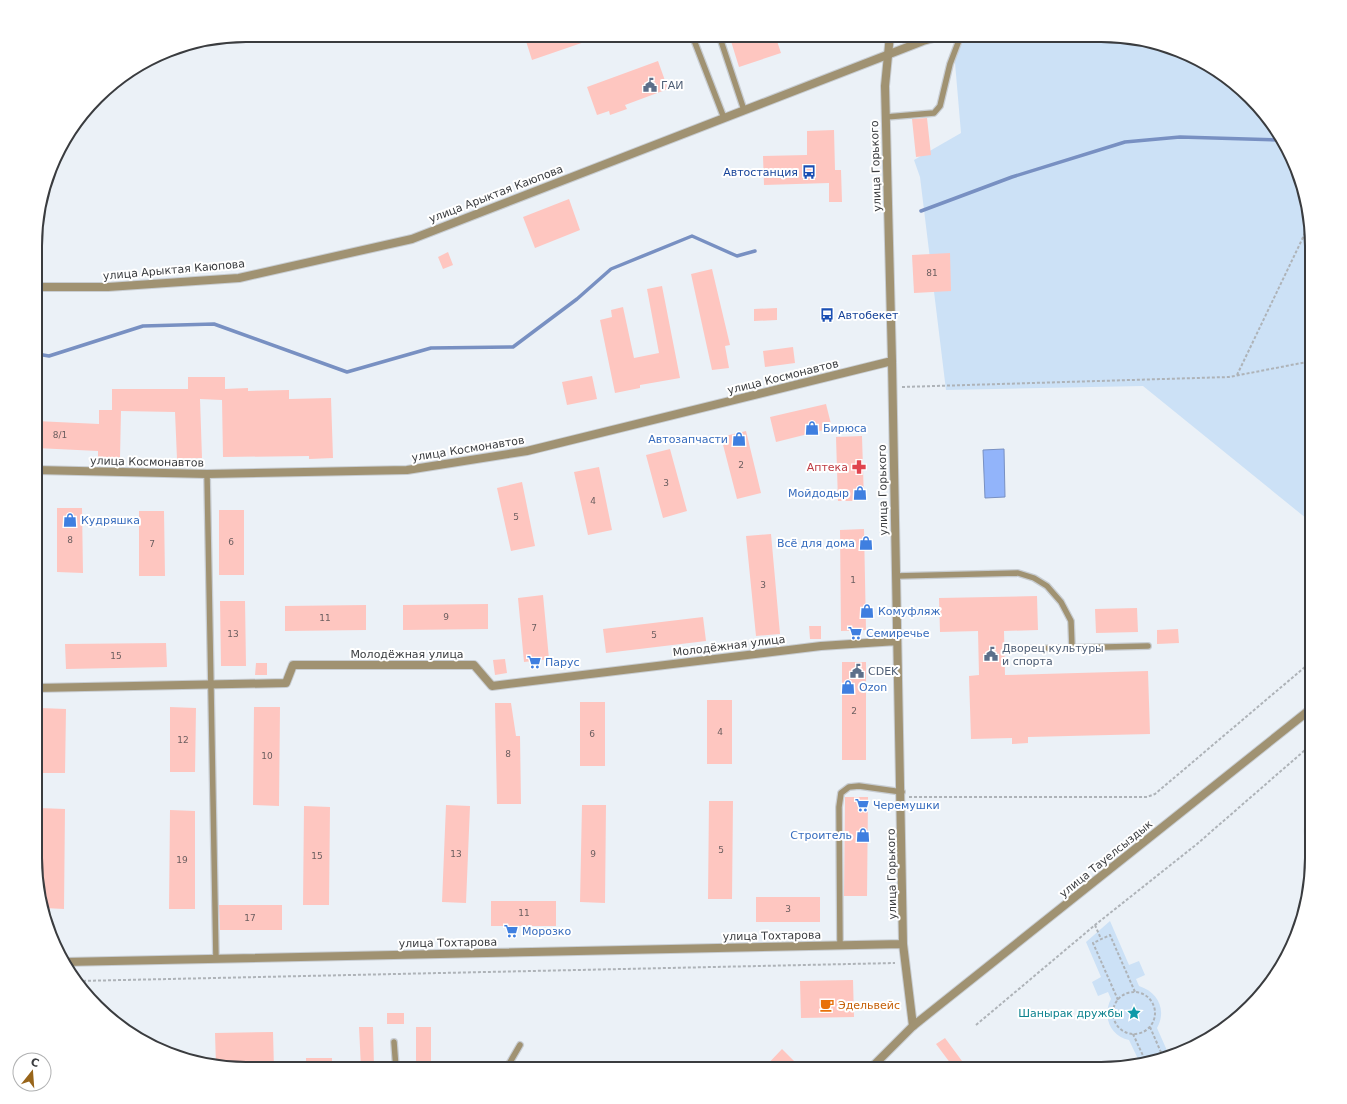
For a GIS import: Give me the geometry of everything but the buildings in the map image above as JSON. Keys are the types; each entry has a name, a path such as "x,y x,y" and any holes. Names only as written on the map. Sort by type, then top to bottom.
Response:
{"street":[{"name":"улица Горького","path":"889,42 885,86 893,387 897,641 902,795 903,944 913,1026"},
{"name":"улица Арыктая Каюпова","path":"42,287 108,287 239,278 412,239 920,42"},
{"name":"улица Космонавтов","path":"42,470 207,474 408,470 512,453 892,361"},
{"name":"Молодёжная улица","path":"42,688 286,683 292,665 474,665 492,686 821,646 897,641"},
{"name":"улица Тауелсыздык","path":"879,1062 913,1026 1305,714"},
{"name":"улица Тохтарова","path":"70,962 903,944"}],"lane":[{"path":"695,42 724,118"},
{"path":"721,42 744,110"},
{"path":"886,117 934,113 940,106 953,54 958,42"},
{"path":"207,474 216,959"},
{"path":"896,576 1018,573 1034,578 1047,586 1061,602 1071,621 1072,647"},
{"path":"1020,649 1148,646"},
{"path":"840,945 839,807 841,793 849,787 859,786 902,795"},
{"path":"394,1042 395,1062"},
{"path":"510,1062 520,1045"}],"path":[{"path":"1237,375 1305,233"},
{"path":"893,387 1237,375 1305,362"},
{"path":"902,795 1147,798 1155,794 1305,667"},
{"path":"976,1025 1095,925 1197,844 1305,750"},
{"path":"1095,925 1101,939"},
{"path":"1118,1000 1093,943 1101,939 1110,935 1135,992"},
{"path":"83,981 905,963"},
{"path":"1135,992 1147,996 1154,1005 1155,1016 1150,1027 1143,1033 1133,1034 1122,1030 1115,1022 1113,1011 1118,1000 1126,994 1135,992"},
{"path":"1150,1027 1161,1053"},
{"path":"1133,1034 1143,1058"}],"shaded area":[{"path":"961,42 1114,42 1141,46 1167,53 1203,69 1236,93 1263,122 1278,144 1294,180 1301,206 1305,233 1305,517 1143,386 946,390 920,177 914,160 961,133 954,51"},
{"path":"1110,921 1129,965 1139,961 1145,975 1136,979 1139,986 1146,989 1156,997 1159,1002 1161,1015 1157,1028 1167,1051 1138,1058 1129,1040 1122,1038 1113,1030 1107,1012 1111,999 1108,992 1098,996 1092,982 1101,977 1086,942"}],"water":[{"path":"1004,449 1005,497 985,498 983,450"}],"waterway":[{"path":"921,211 1012,177 1125,142 1180,137 1275,140"},
{"path":"42,355 49,356 143,326 214,324 347,372 431,348 513,347 577,299 611,269 692,236 737,256 755,251"}],"place":[{"name":"ГАИ","path":"650,85"},
{"name":"Автостанция","path":"809,172"},
{"name":"Автобекет","path":"827,315"},
{"name":"Бирюса","path":"812,428"},
{"name":"Автозапчасти","path":"739,439"},
{"name":"Аптека","path":"859,467"},
{"name":"Мойдодыр","path":"860,493"},
{"name":"Кудряшка","path":"70,520"},
{"name":"Всё для дома","path":"866,543"},
{"name":"Комуфляж","path":"867,611"},
{"name":"Семиречье","path":"855,633"},
{"name":"Дворец культуры и спорта","path":"991,654"},
{"name":"Парус","path":"534,662"},
{"name":"CDEK","path":"857,671"},
{"name":"Ozon","path":"848,687"},
{"name":"Черемушки","path":"862,805"},
{"name":"Строитель","path":"863,835"},
{"name":"Морозко","path":"511,931"},
{"name":"Эдельвейс","path":"827,1005"},
{"name":"Шанырак дружбы","path":"1134,1013"}]}
